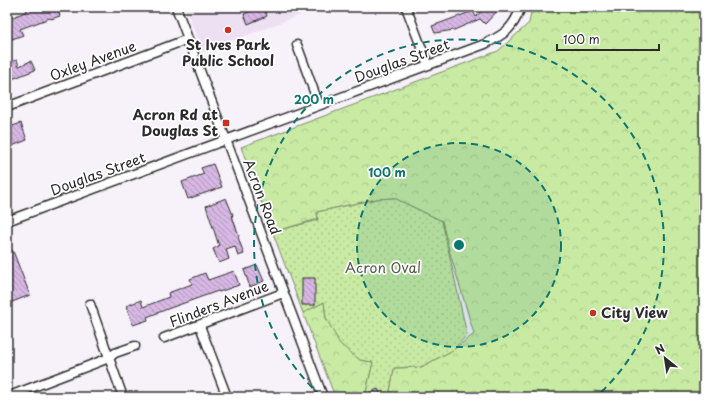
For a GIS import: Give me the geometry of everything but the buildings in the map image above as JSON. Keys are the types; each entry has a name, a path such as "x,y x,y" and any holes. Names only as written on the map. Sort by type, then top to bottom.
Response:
{"street":[{"name":"Acron Road","path":"176,7 323,397"},
{"path":"406,7 428,64"},
{"name":"Douglas Street","path":"7,222 485,44 504,34 516,19 521,7"},
{"name":"Oxley Avenue","path":"7,107 188,39"},
{"path":"297,45 319,105"},
{"name":"Flinders Avenue","path":"164,338 200,326 283,293"},
{"path":"90,304 123,397"},
{"path":"200,326 226,397"},
{"path":"7,397 109,358 115,353 134,346"}],"shaded area":[{"name":"St Ives Park Public School","path":"185,7 321,7 203,52"}],"green space":[{"path":"532,7 704,7 704,397 389,397 394,368 421,367 453,350 474,334 442,221 394,198 377,199 317,212 318,219 276,231 271,228 241,147 498,51 529,23"},
{"name":"Acron Oval","path":"394,198 442,221 467,335 453,350 421,367 394,368 389,397 365,397 373,362 360,360 340,344 326,318 324,302 303,313 271,228 276,231 318,220 317,212 377,199"},
{"path":"324,302 326,318 360,360 373,362 365,397 335,397 303,313"}],"place":[{"name":"St Ives Park Public School","path":"228,30"},
{"name":"Acron Rd at Douglas St","path":"226,123"},
{"name":"City View","path":"593,313"}]}
